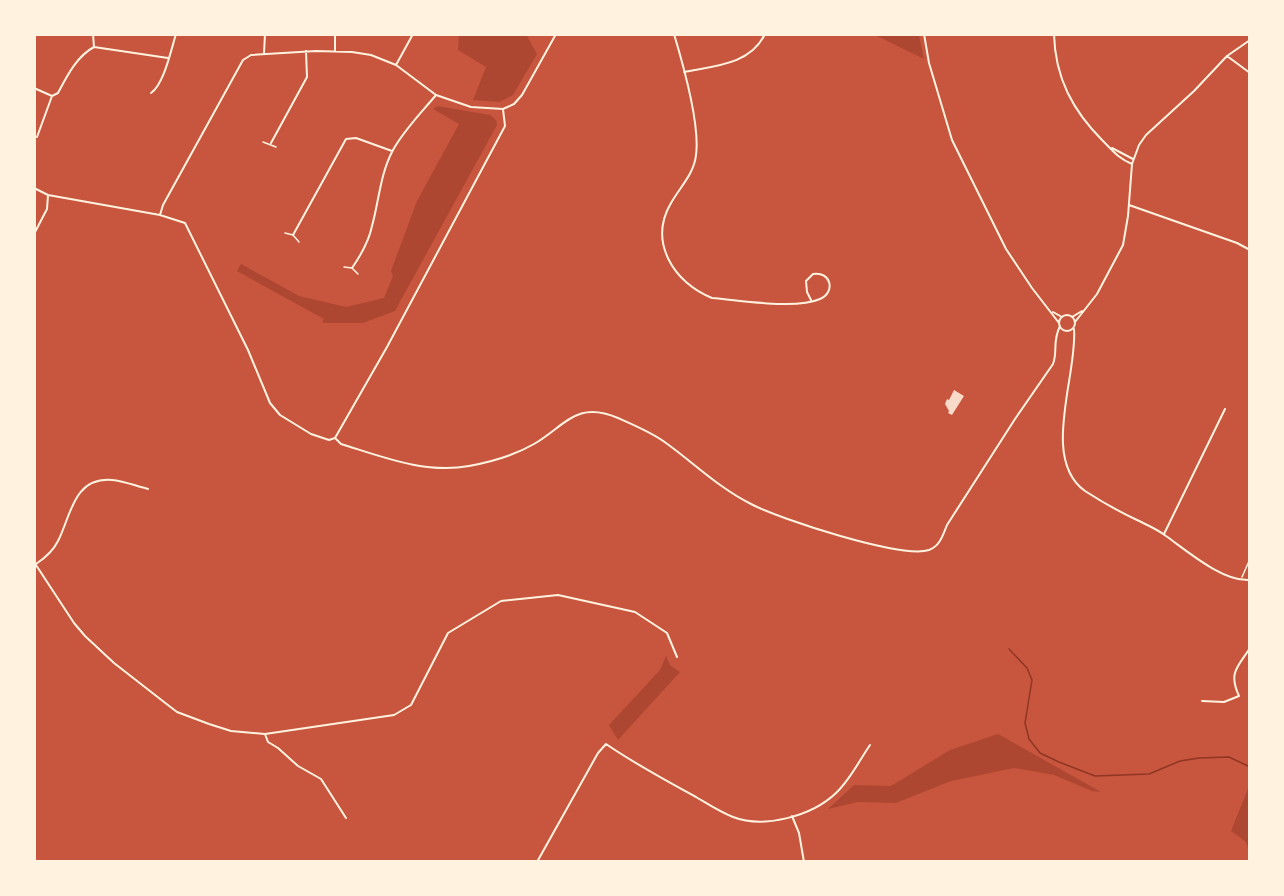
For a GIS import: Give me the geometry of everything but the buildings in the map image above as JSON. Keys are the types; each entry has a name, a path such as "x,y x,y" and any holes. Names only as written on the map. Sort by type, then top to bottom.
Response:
{"street":[{"path":"93,34 94,47"},
{"path":"151,93 156,90 161,81 176,34"},
{"path":"264,53 265,34"},
{"path":"335,34 335,51"},
{"path":"396,65 413,34"},
{"path":"160,215 163,205 243,60 251,55 306,51 352,51 396,65 436,95 471,106 503,109 514,104 522,95 556,34"},
{"path":"674,34 684,72 697,149 690,175 670,205 662,233 664,251 673,269 685,283 712,298 799,304 821,298 829,290 830,283 822,273 813,274 806,281 807,292 811,300"},
{"path":"684,72 740,60 757,47 765,34"},
{"path":"924,34 934,82 952,140 1006,249 1059,325 1074,338"},
{"path":"1054,34 1057,68 1065,91 1081,116 1119,158 1132,164"},
{"path":"1250,40 1227,56 1194,92 1146,135 1133,159 1125,234 1119,255 1097,294 1075,322 1063,433 1065,460 1069,473 1084,490 1164,534 1178,546 1226,575 1240,580 1250,580"},
{"path":"37,137 52,96 58,93 86,52 94,47 168,58"},
{"path":"271,144 307,78 306,51"},
{"path":"1227,56 1250,73"},
{"path":"34,88 52,96"},
{"path":"352,268 366,245 372,228 382,178 393,151 406,130 436,95"},
{"path":"34,188 48,195 160,215 181,221 188,227 248,350 270,404 280,415 311,434 329,440 335,438 387,347 505,126 503,109"},
{"path":"293,235 346,139 356,138 393,151"},
{"path":"1109,147 1133,159"},
{"path":"34,234 47,209 48,195"},
{"path":"1129,205 1227,239 1250,250"},
{"path":"1050,310 1062,317 1067,315 1072,317 1075,322"},
{"path":"1072,317 1083,310"},
{"path":"335,438 341,444 405,463 434,469 468,466 494,461 533,445 574,415 588,411 616,417 665,442 704,475 750,504 781,518 880,546 921,552 931,549 942,539 947,525 1014,419 1053,364 1055,339 1062,317"},
{"path":"1055,339 1065,331 1074,329"},
{"path":"1164,534 1225,409"},
{"path":"148,489 110,480 98,482 85,489 72,503 58,541 45,557 35,563 85,636 114,663 177,712 192,719 231,731 265,734 394,715 411,705 448,633 501,601 558,595 635,612 667,633 676,657"},
{"path":"1202,701 1224,702 1239,696 1233,679 1236,667 1250,648"},
{"path":"265,734 268,742 321,779 346,818"},
{"path":"537,861 598,753 606,744 634,764 733,817 762,821 792,816 814,808 835,794 847,782 870,745"},
{"path":"792,816 799,833 804,861"}],"lane":[{"path":"263,142 276,147"},
{"path":"285,233 293,235 299,242"},
{"path":"344,267 352,268 358,274"}],"path":[{"path":"1240,580 1250,559"}],"shaded area":[{"path":"526,34 537,54 513,95 500,102 473,100 486,67 458,50 459,35"},
{"path":"875,35 919,35 924,59"},
{"path":"437,106 490,115 496,120 497,125 395,311 363,323 322,322 324,319 237,271 241,264 299,296 346,307 384,298 393,276 391,271 417,201 459,124 433,109"},
{"path":"666,656 670,665 680,672 618,740 609,725 660,670"},
{"path":"998,734 1101,792 1092,791 1054,775 1014,768 951,781 896,803 858,802 828,809 854,785 891,786 950,750"},
{"path":"1249,786 1249,851 1246,842 1231,831"}],"waterway":[{"path":"1009,649 1027,668 1032,680 1025,723 1029,739 1040,753 1095,776 1149,774 1180,761 1199,758 1229,757 1250,767"}]}
